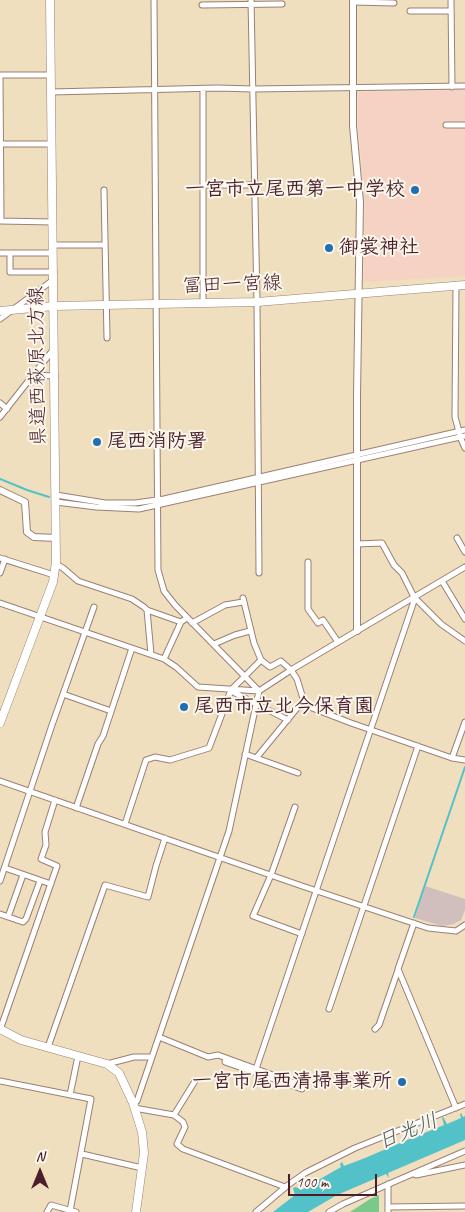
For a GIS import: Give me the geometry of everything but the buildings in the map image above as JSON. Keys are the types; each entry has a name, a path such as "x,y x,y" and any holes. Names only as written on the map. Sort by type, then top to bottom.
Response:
{"main road":[{"name":"県道西萩原北方線","path":"0,723 53,582 56,564 50,0"},
{"name":"冨田一宮線","path":"0,312 54,306 256,302 465,285"},
{"path":"0,1030 21,1040 107,1064 119,1073 142,1132 144,1153 136,1212"}],"street":[{"path":"154,0 158,570 164,591 187,618 259,692"},
{"path":"451,0 452,87"},
{"path":"357,631 360,202 353,126 353,1 394,3"},
{"path":"251,2 259,573"},
{"path":"202,5 251,2 282,4"},
{"path":"410,11 451,11"},
{"path":"50,75 0,75 1,221 53,222"},
{"path":"50,92 465,86"},
{"path":"203,89 203,303"},
{"path":"446,125 465,125"},
{"path":"1,144 51,144"},
{"path":"203,185 254,185"},
{"path":"104,190 107,338"},
{"path":"53,245 105,245"},
{"path":"0,253 53,253"},
{"path":"10,253 10,272 54,276"},
{"path":"0,319 54,276"},
{"path":"456,286 455,416 465,448"},
{"path":"0,417 54,348"},
{"path":"34,375 55,376"},
{"path":"0,403 7,408"},
{"path":"56,499 124,509 139,509 158,503 460,435 465,430"},
{"path":"0,490 26,502 27,532 34,537 56,538"},
{"path":"457,538 465,552"},
{"path":"357,544 382,543 415,597 441,624 465,641"},
{"path":"0,573 2,559 54,575"},
{"path":"308,562 308,609 318,623 323,620 338,642"},
{"path":"56,564 78,581 132,599 147,610 181,622"},
{"path":"0,603 164,659 176,666 198,687 259,692 338,642 465,567"},
{"path":"442,581 465,619"},
{"path":"255,1070 415,597"},
{"path":"192,623 225,605 243,600 250,631 261,660 270,667 280,661 292,670 297,679 304,703 307,706 452,758 465,760"},
{"path":"0,881 94,607"},
{"path":"147,610 150,654"},
{"path":"164,659 181,622 187,618"},
{"path":"214,644 250,631"},
{"path":"76,808 132,648"},
{"path":"125,824 146,760 155,757 170,760 209,748 231,690 261,660"},
{"path":"231,690 288,720"},
{"path":"259,692 234,814 152,1058 137,1101 133,1106 174,1115 183,1122 185,1127 177,1144 179,1147 285,1187"},
{"path":"63,694 111,711"},
{"path":"257,757 304,703"},
{"path":"452,758 465,722"},
{"path":"329,1009 418,746"},
{"path":"245,754 298,773"},
{"path":"0,781 414,923 449,931 456,931 465,925"},
{"path":"0,1030 57,866 41,859 46,845 46,832 55,800"},
{"path":"295,807 253,916 302,934"},
{"path":"48,1047 105,885 148,897 166,838"},
{"path":"4,868 51,884"},
{"path":"8,916 23,875"},
{"path":"0,914 23,922 26,919 40,881"},
{"path":"375,1029 379,1025 414,923"},
{"path":"398,970 456,1108"},
{"path":"159,1037 208,1057 218,1055 226,1058 255,1070 302,1089 302,1086 255,1070"},
{"path":"70,1095 78,1056"},
{"path":"107,1064 134,1057 152,1058"},
{"path":"0,1081 91,1099 73,1211 51,1205 47,1212"},
{"path":"174,1115 195,1081"},
{"path":"256,1212 305,1172 355,1148 465,1104"},
{"path":"329,1212 343,1204 465,1151"},
{"path":"82,1154 142,1168"},
{"path":"413,1173 416,1175 465,1165"},
{"path":"388,1184 388,1210 465,1206"}],"shaded area":[{"name":"一宮市立尾西第一中学校","path":"465,90 465,276 364,282 365,201 358,124 358,92"},
{"path":"425,886 465,899 465,910 461,920 454,924 442,926 415,918"}],"green space":[{"path":"379,1195 379,1212 350,1212 370,1199"}],"water":[{"path":"461,1113 463,1117 465,1116 465,1140 388,1173 389,1178 386,1174 337,1195 308,1212 273,1212 295,1195 293,1188 296,1187 301,1190 341,1167 340,1164 342,1162 344,1166 365,1158 414,1137 413,1131 415,1131 417,1136 444,1125 443,1117 447,1124 461,1118"}],"waterway":[{"path":"449,437 465,433"},
{"path":"0,479 49,497"},
{"path":"124,506 157,502"},
{"path":"414,917 465,767"}],"place":[{"name":"一宮市立尾西第一中学校","path":"415,190"},
{"name":"御裳神社","path":"329,248"},
{"name":"尾西消防署","path":"97,442"},
{"name":"尾西市立北今保育園","path":"184,707"},
{"name":"一宮市尾西清掃事業所","path":"402,1082"}],"water label":[{"name":"日光川","path":"408,1132"}]}
